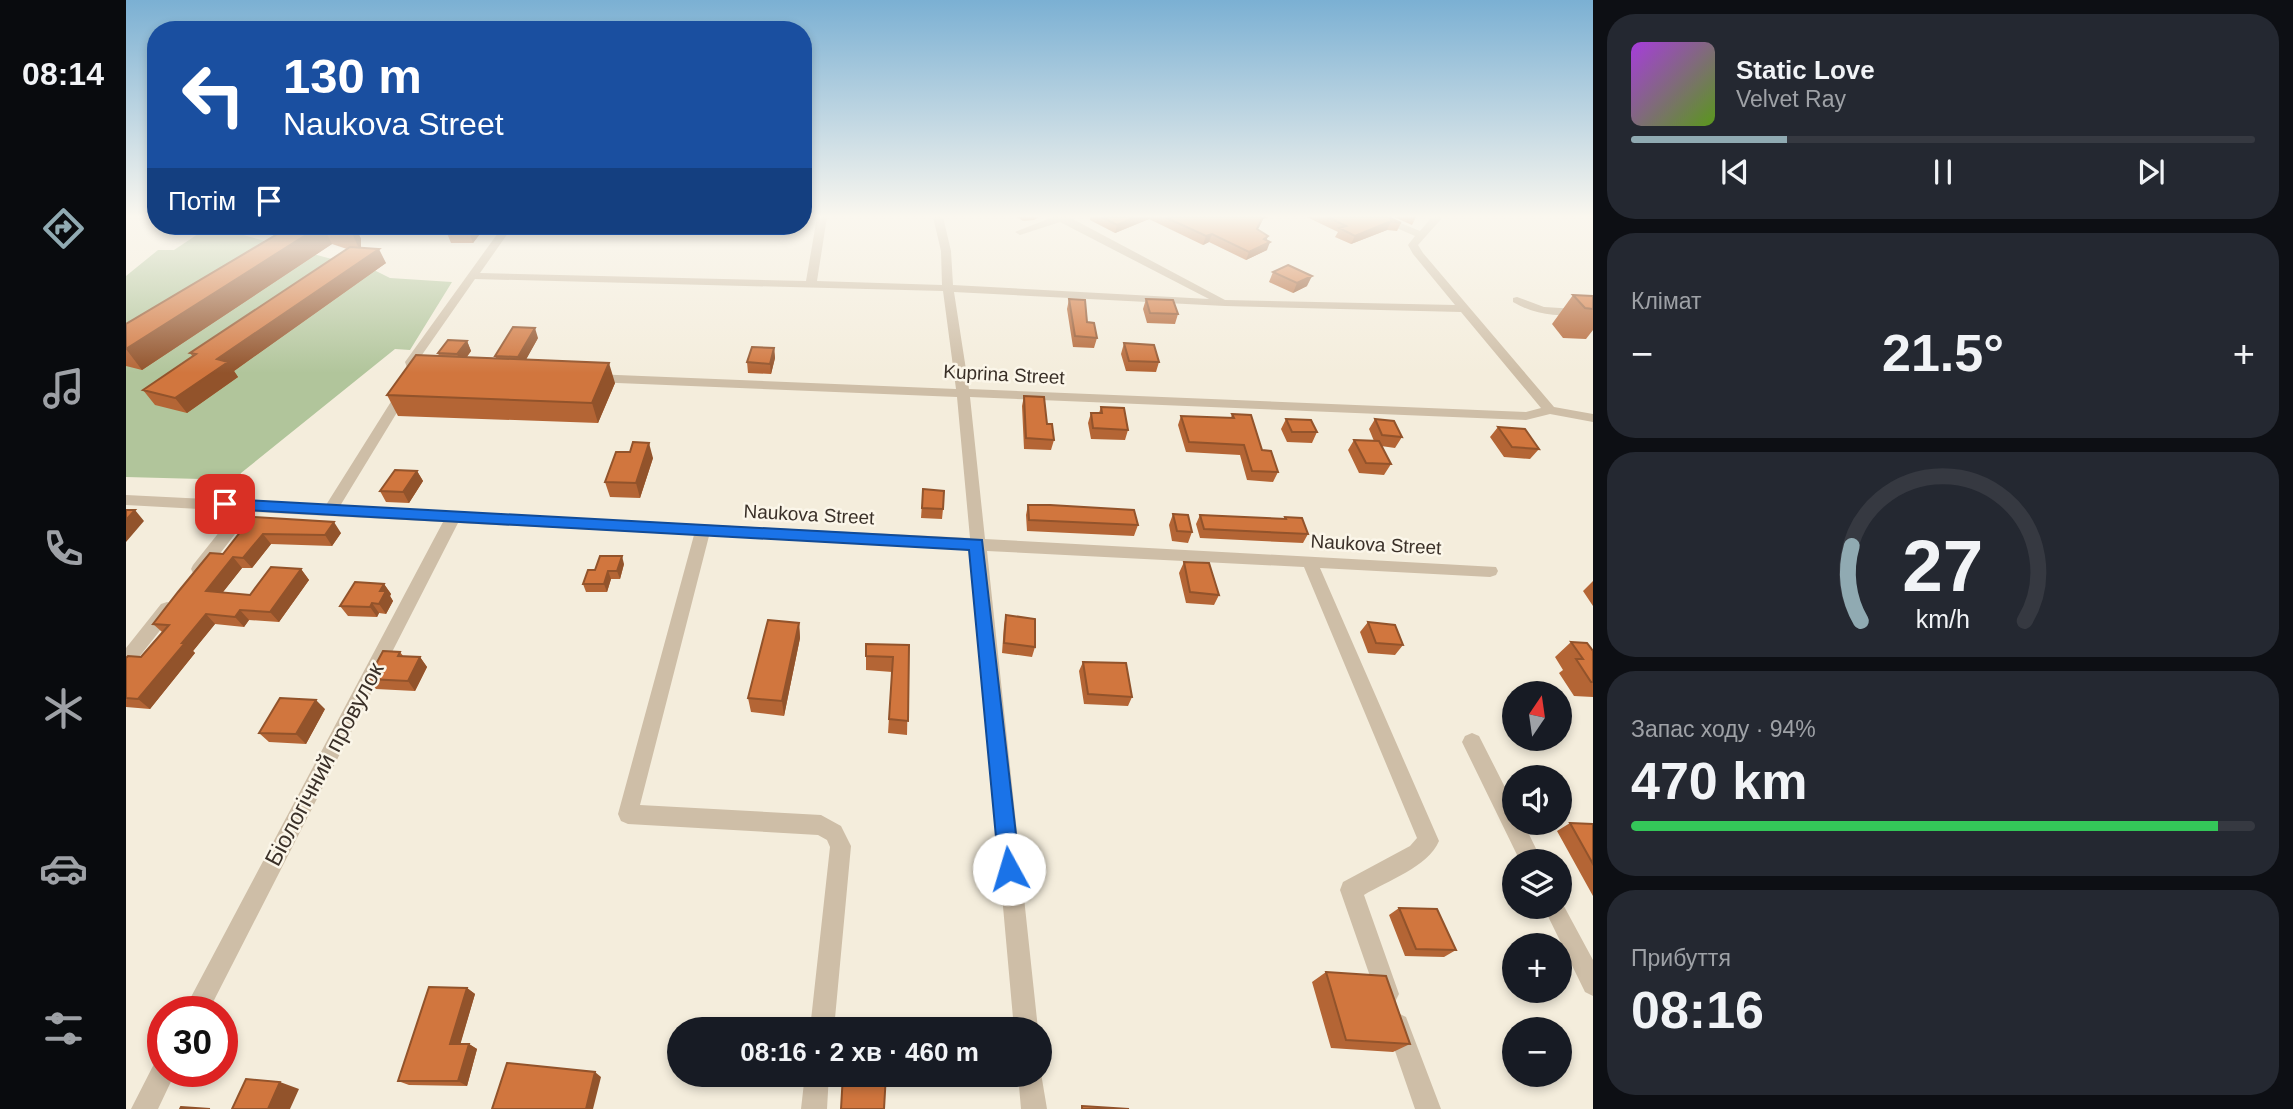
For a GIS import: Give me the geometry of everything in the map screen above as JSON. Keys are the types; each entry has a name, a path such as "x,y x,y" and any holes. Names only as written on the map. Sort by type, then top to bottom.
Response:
{"street":[{"path":"331,509 415,373 411,362 478,269"},
{"path":"811,285 814,269"},
{"path":"947,269 963,392 1025,1017"},
{"path":"1159,269 1225,303"},
{"path":"1430,269 1550,410"},
{"path":"473,276 948,288 1225,303 1462,309"},
{"path":"1517,300 1546,311 1593,313"},
{"path":"412,368 429,369"},
{"name":"Kuprina Street","path":"576,377 1526,416 1550,410 1593,418"},
{"name":"Naukova Street","path":"126,500 1490,571"},
{"path":"126,661 249,505"},
{"name":"Біологічний провулок","path":"203,996 454,516"},
{"path":"703,529 628,814 821,825 834,833 841,846 823,1017"},
{"path":"1309,561 1429,841 1417,853 1351,890 1428,1109"},
{"path":"1472,742 1525,849"},
{"path":"1560,919 1593,984"},
{"path":"144,1109 155,1087"},
{"path":"814,1109 816,1087"},
{"path":"1031,1087 1034,1109"}],"green space":[{"path":"135,269 368,269 390,278 452,282 410,350 395,349 241,473 238,480 126,477 126,276"}],"building":[{"path":"219,269 253,269 126,349 126,324"},
{"path":"317,269 350,269 217,359 228,362 175,398 143,390 196,354 190,353"},
{"path":"1280,269 1296,269 1312,276 1297,283 1273,272"},
{"path":"1573,295 1593,296 1593,309 1585,308"},
{"path":"1069,299 1085,300 1087,322 1094,323 1097,338 1075,336"},
{"path":"1146,299 1173,300 1178,314 1150,313"},
{"path":"513,327 535,328 518,357 495,356"},
{"path":"448,340 467,341 457,354 438,353"},
{"path":"1124,343 1154,345 1159,362 1129,361"},
{"path":"752,347 774,348 770,364 747,362"},
{"path":"416,355 609,363 592,403 387,395"},
{"path":"1024,396 1044,397 1047,424 1052,424 1054,440 1026,438"},
{"path":"1101,407 1124,408 1128,430 1093,428 1091,413 1102,413"},
{"path":"1232,414 1251,415 1262,450 1271,451 1278,472 1252,471 1244,445 1189,442 1181,416 1234,418"},
{"path":"1286,419 1311,420 1317,432 1292,432"},
{"path":"1375,419 1394,421 1402,437 1382,435"},
{"path":"1498,427 1525,429 1539,449 1512,447"},
{"path":"1354,440 1379,441 1391,464 1366,463"},
{"path":"633,442 649,443 636,483 605,482 616,452 630,452"},
{"path":"395,470 417,471 403,492 380,491"},
{"path":"923,489 944,491 943,509 922,508"},
{"path":"1028,505 1134,510 1138,525 1029,520"},
{"path":"126,510 135,510 126,520"},
{"path":"1173,514 1188,515 1192,532 1177,531"},
{"path":"1200,515 1302,518 1308,534 1204,529"},
{"path":"252,517 334,522 325,535 263,534 243,558 233,557 206,591 250,595 271,567 301,569 270,612 240,610 235,617 206,614 138,699 126,698 126,658 141,657 169,625 153,624 178,592 210,553 223,554"},
{"path":"600,556 622,556 617,571 608,571 604,584 583,584 588,570 595,570"},
{"path":"1184,562 1209,563 1219,595 1190,592"},
{"path":"355,582 384,584 380,591 386,591 379,604 372,603 370,607 340,606"},
{"path":"1006,615 1035,619 1035,647 1004,643"},
{"path":"768,620 799,623 782,701 748,698"},
{"path":"1368,622 1395,625 1403,645 1376,643"},
{"path":"1571,642 1587,643 1593,651 1593,682 1576,659 1583,659"},
{"path":"866,644 909,645 908,721 889,719 893,657 866,656"},
{"path":"383,651 400,652 398,656 420,657 408,681 368,679"},
{"path":"1083,662 1126,663 1132,697 1088,694"},
{"path":"280,698 316,700 296,734 259,733"},
{"path":"1572,823 1593,824 1593,864 1572,827"},
{"path":"1399,908 1437,909 1456,950 1416,949"},
{"path":"1326,972 1386,976 1410,1044 1346,1040"},
{"path":"429,987 467,988 450,1044 469,1044 458,1081 398,1081"},
{"path":"507,1063 595,1072 586,1109 492,1109"},
{"path":"246,1079 280,1082 268,1109 232,1109"},
{"path":"842,1087 885,1087 884,1109 841,1109"},
{"path":"1082,1106 1129,1109 1082,1109"}],"route":[{"path":"225,504 976,544 1009,869"}]}
